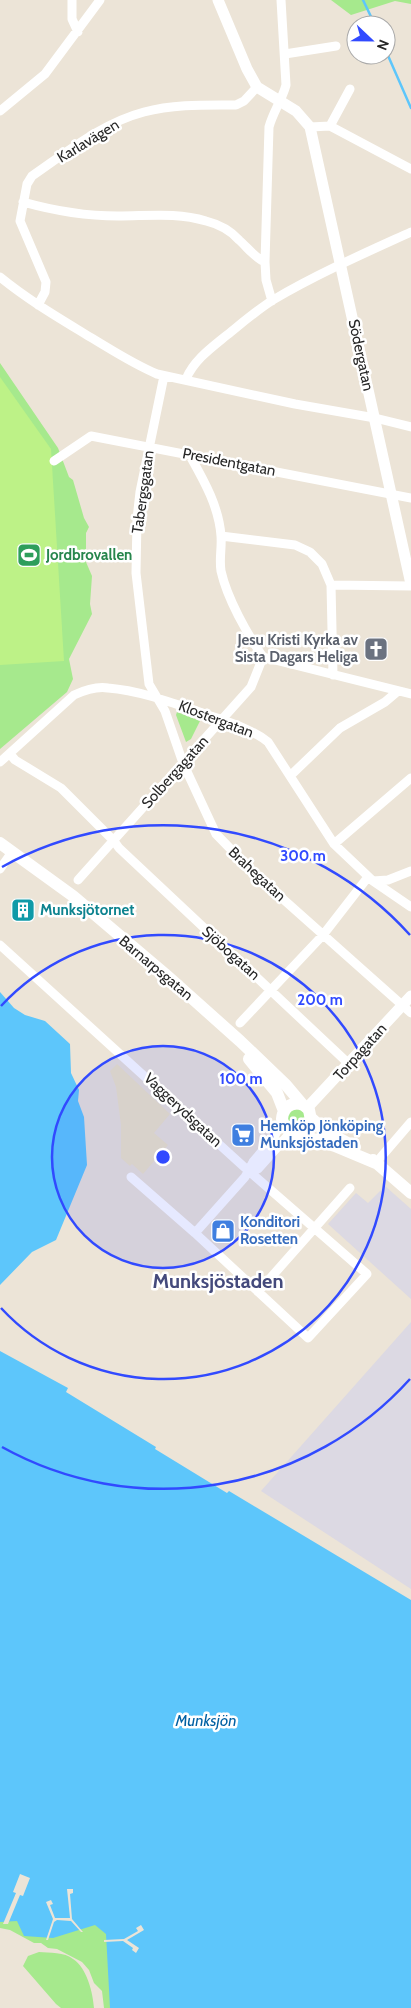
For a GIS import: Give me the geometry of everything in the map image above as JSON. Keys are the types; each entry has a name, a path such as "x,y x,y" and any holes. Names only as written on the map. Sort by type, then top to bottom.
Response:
{"main road":[{"name":"Barnarpsgatan","path":"0,843 7,853 58,890 220,1032 251,1062 275,1091 288,1124 306,1138 380,1160"},
{"name":"Barnarpsgatan","path":"7,853 73,896 240,1041 286,1085 325,1131 380,1160 411,1193"},
{"path":"292,1104 307,1110 306,1129 288,1124 292,1104"}],"street":[{"path":"72,0 72,19 78,32"},
{"path":"1,107 45,74 100,0"},
{"path":"218,0 246,69 258,87 296,112 310,126 330,126 411,169"},
{"path":"272,301 266,280 265,262 269,127 286,85 281,0"},
{"path":"285,54 336,46"},
{"name":"Karlavägen","path":"38,305 45,292 46,282 20,221 27,184 32,176 106,127 144,112 189,105 236,105 247,99 258,87"},
{"path":"330,126 350,89"},
{"name":"Södergatan","path":"310,126 411,585"},
{"path":"23,202 53,210 86,215 171,215 206,220 227,230 255,256 265,262"},
{"path":"186,379 199,359 213,346 272,301 411,232"},
{"path":"0,277 38,305 136,364 164,376 186,379 411,427"},
{"name":"Tabergsgatan","path":"155,697 149,684 136,559 137,519 149,446 164,376"},
{"name":"Presidentgatan","path":"54,461 91,436 411,498"},
{"path":"189,454 202,476 214,504 221,536 220,564 225,582 238,612 263,657 411,694"},
{"path":"221,536 287,542 303,548 322,564 331,585 333,675"},
{"path":"331,585 411,585"},
{"name":"Solbergagatan","path":"78,880 250,687 263,657"},
{"name":"Klostergatan","path":"0,762 74,695 83,690 107,687 155,697 222,720 263,738 273,748 334,844 370,879 411,907"},
{"path":"290,776 340,728 385,702 398,691"},
{"name":"Brahegatan","path":"155,697 165,711 183,763 216,834 255,874 407,1010"},
{"name":"Sjöbogatan","path":"10,754 15,760 60,788 114,841 118,848 349,1064"},
{"path":"334,844 411,778"},
{"path":"0,869 7,853"},
{"path":"240,1023 323,936 370,879 388,880 411,871"},
{"name":"Vaggerydsgatan","path":"0,945 367,1274 308,1338 258,1292"},
{"name":"Torpagatan","path":"307,1110 349,1064 407,1010 411,996"},
{"path":"380,1160 411,1122"},
{"path":"195,1233 250,1170 253,1162 274,1137 288,1124"},
{"path":"250,1170 258,1169 288,1124"},
{"path":"131,1177 258,1292 350,1188"}],"shaded area":[{"path":"117,1064 170,1114 154,1133 168,1145 143,1174 132,1164 130,1166 121,1158 121,1125 116,1087 110,1071"},
{"path":"385,1186 411,1209 411,1299 328,1224 356,1193 368,1203"},
{"path":"411,1322 411,1589 261,1491"}],"green space":[{"path":"331,0 411,0 411,4 395,1 351,15"},
{"path":"0,363 58,448 69,477 73,480 84,518 89,527 86,533 86,562 92,576 90,604 92,614 69,659 73,679 67,692 0,749"},
{"name":"Jordbrovallen","path":"0,377 51,449 64,661 0,665"},
{"path":"177,712 200,721 191,739 186,742 176,715"},
{"path":"303,1109 306,1123 291,1128 286,1116 289,1110"},
{"path":"96,1884 130,2008 104,2008 102,1991 94,1983 89,1970 82,1962 57,1949 48,1948 41,1943 34,1943 10,1930 0,1928 0,1909"},
{"path":"39,1952 66,1955 78,1963 86,1975 94,2008 61,2008 56,2004 23,1966 28,1956"}],"water":[{"path":"0,992 14,1008 25,1015 45,1021 70,1044 71,1073 79,1090 78,1101 84,1117 87,1165 56,1240 32,1252 0,1285"},
{"name":"Munksjön","path":"0,1351 68,1388 66,1392 227,1493 229,1491 411,1600 411,2008 110,2008 106,1934 95,1925 53,1938 24,1936 17,1921 0,1922"}],"pier":[{"path":"20,1874 30,1878 23,1896 20,1895 8,1924 3,1924 16,1893 13,1892"},
{"path":"67,1889 73,1889 73,1893 70,1894 72,1919 83,1932 71,1921 57,1920 54,1922 48,1940 46,1940 53,1919 46,1902 51,1900 53,1904 50,1905 55,1918 70,1918"},
{"path":"141,1925 144,1930 127,1940 139,1948 136,1953 132,1950 133,1948 123,1941 104,1942 104,1940 124,1939 138,1931 136,1928"}],"waterway":[{"path":"363,0 370,15"},
{"path":"392,65 411,108"}],"place":[{"name":"Jordbrovallen","path":"29,555"},
{"name":"Jesu Kristi Kyrka av Sista Dagars Heliga","path":"376,649"},
{"name":"Munksjötornet","path":"23,910"},
{"name":"Hemköp Jönköping Munksjöstaden","path":"243,1135"},
{"name":"Konditori Rosetten","path":"223,1231"}],"district":[{"name":"Munksjöstaden","path":"218,1281"}]}
